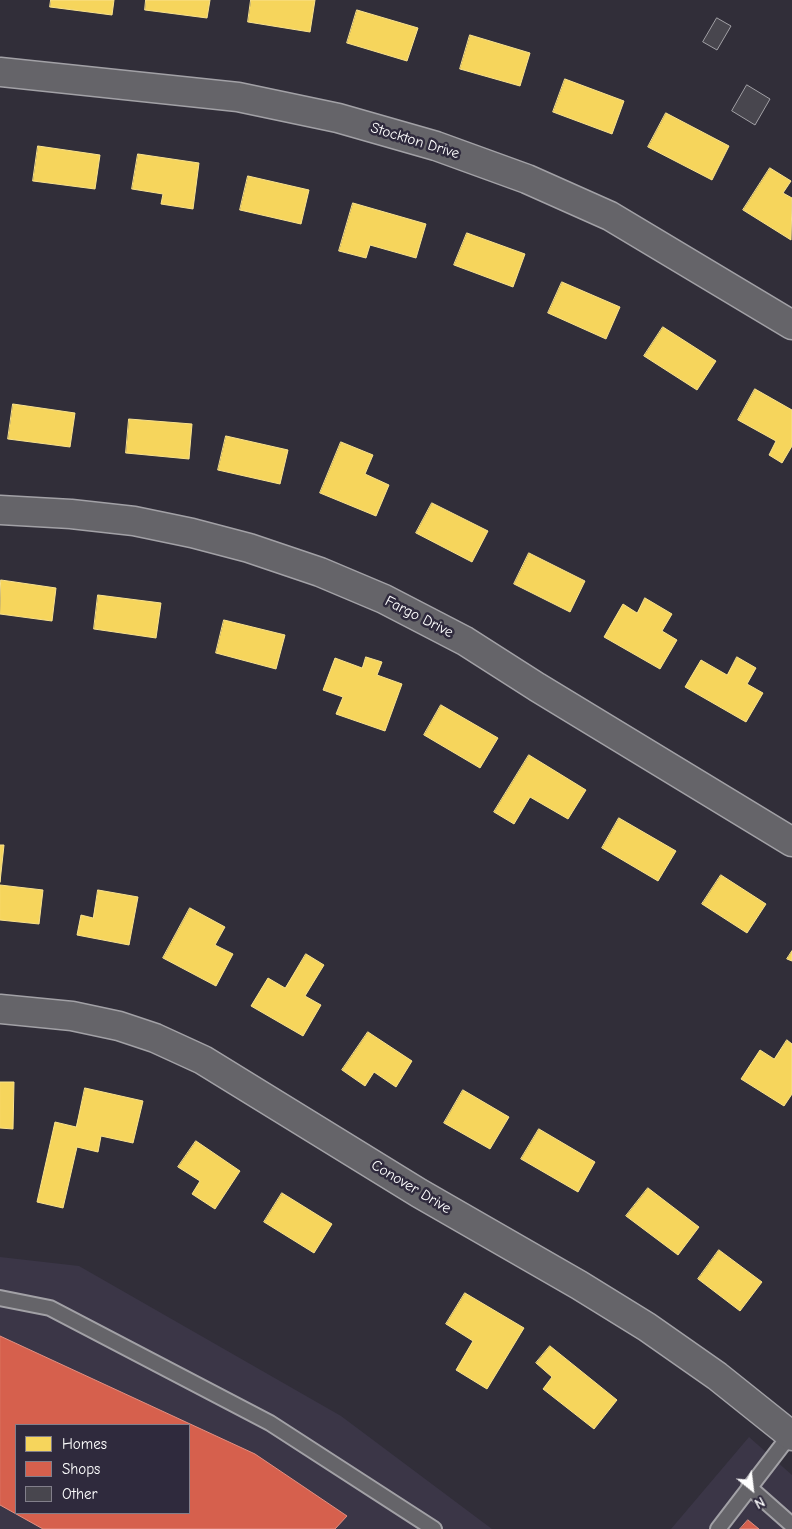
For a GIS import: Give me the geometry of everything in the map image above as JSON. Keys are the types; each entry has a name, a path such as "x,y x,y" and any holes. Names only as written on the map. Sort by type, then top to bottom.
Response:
{"street":[{"name":"Stockton Drive","path":"0,72 238,97 338,118 436,146 527,179 610,216 792,325"},
{"name":"Fargo Drive","path":"0,510 70,514 134,521 192,533 249,548 320,572 384,599 465,641 792,842"},
{"name":"Conover Drive","path":"0,1009 72,1016 119,1026 155,1038 203,1060 419,1192 647,1327 717,1376 791,1435"}],"lane":[{"path":"0,1298 50,1308 270,1423 434,1529"},
{"path":"718,1529 791,1435"},
{"path":"749,1488 792,1524"}],"shaded area":[{"path":"0,1257 79,1266 341,1416 492,1529 0,1529"},
{"path":"749,1437 792,1475 792,1529 671,1529"}],"building: Homes":[{"path":"51,0 114,0 112,15 50,7"},
{"path":"146,0 210,0 207,18 145,10"},
{"path":"251,0 315,0 310,32 248,22"},
{"path":"357,10 418,28 407,61 347,43"},
{"path":"470,35 530,53 520,86 460,69"},
{"path":"565,79 624,101 612,134 553,112"},
{"path":"666,113 729,146 712,180 648,147"},
{"path":"38,146 100,155 95,189 33,181"},
{"path":"138,154 199,163 193,209 161,204 163,194 132,189"},
{"path":"770,168 791,181 783,193 792,198 791,240 743,210"},
{"path":"248,176 309,190 301,224 240,210"},
{"path":"353,203 426,224 416,258 370,245 366,258 339,251"},
{"path":"467,233 525,254 513,287 454,265"},
{"path":"562,282 620,307 606,339 548,313"},
{"path":"663,327 716,361 697,390 644,356"},
{"path":"755,389 792,410 792,446 782,463 769,455 776,441 738,420"},
{"path":"13,404 75,413 70,447 8,439"},
{"path":"129,419 192,424 189,459 126,453"},
{"path":"226,436 288,450 280,484 218,470"},
{"path":"341,442 373,455 365,474 389,485 376,516 320,493"},
{"path":"432,503 488,531 472,562 416,533"},
{"path":"529,553 585,581 570,612 514,584"},
{"path":"1,580 56,588 52,621 0,614"},
{"path":"98,595 161,603 156,638 94,629"},
{"path":"645,598 672,614 662,631 677,640 660,669 604,637 623,604 637,613"},
{"path":"224,620 285,635 276,669 216,653"},
{"path":"366,657 382,662 377,675 402,684 385,731 336,714 343,697 323,690 335,658 362,668"},
{"path":"737,657 756,668 747,684 763,693 746,722 685,687 701,660 727,675"},
{"path":"441,705 498,738 480,768 424,735"},
{"path":"529,755 586,790 568,819 530,797 514,824 494,812"},
{"path":"619,818 676,851 658,881 602,848"},
{"path":"0,845 4,845 0,882"},
{"path":"721,875 766,904 747,933 702,904"},
{"path":"0,885 43,890 39,924 0,920"},
{"path":"98,890 138,897 129,945 77,935 81,915 93,918"},
{"path":"190,908 225,927 215,945 233,954 216,986 163,958"},
{"path":"792,951 792,961 787,959"},
{"path":"306,954 324,965 305,996 321,1005 303,1036 251,1006 268,978 285,988"},
{"path":"368,1032 412,1061 396,1087 374,1072 365,1086 342,1070"},
{"path":"787,1040 792,1044 792,1094 784,1106 741,1079 760,1050 774,1059"},
{"path":"0,1082 14,1082 13,1129 0,1128"},
{"path":"85,1088 143,1101 133,1143 101,1136 98,1152 77,1147 63,1208 37,1202 55,1122 76,1127"},
{"path":"463,1090 509,1117 490,1149 444,1123"},
{"path":"539,1129 595,1162 578,1192 521,1159"},
{"path":"196,1141 240,1171 215,1209 192,1194 200,1181 178,1167"},
{"path":"648,1188 699,1227 678,1255 626,1216"},
{"path":"282,1193 332,1224 314,1253 264,1222"},
{"path":"719,1250 762,1282 740,1311 698,1279"},
{"path":"465,1293 524,1328 487,1389 456,1370 473,1341 446,1324"},
{"path":"550,1346 617,1400 594,1429 543,1389 552,1377 536,1363"}],"building: Shops":[{"path":"0,1336 255,1454 347,1516 335,1529 43,1529 16,1514 190,1514 190,1424 15,1424 15,1513 0,1505"},
{"path":"748,1520 759,1529 740,1529"}],"building: Other":[{"path":"717,18 731,26 717,50 703,42"},
{"path":"747,85 770,99 755,125 732,111"}]}
